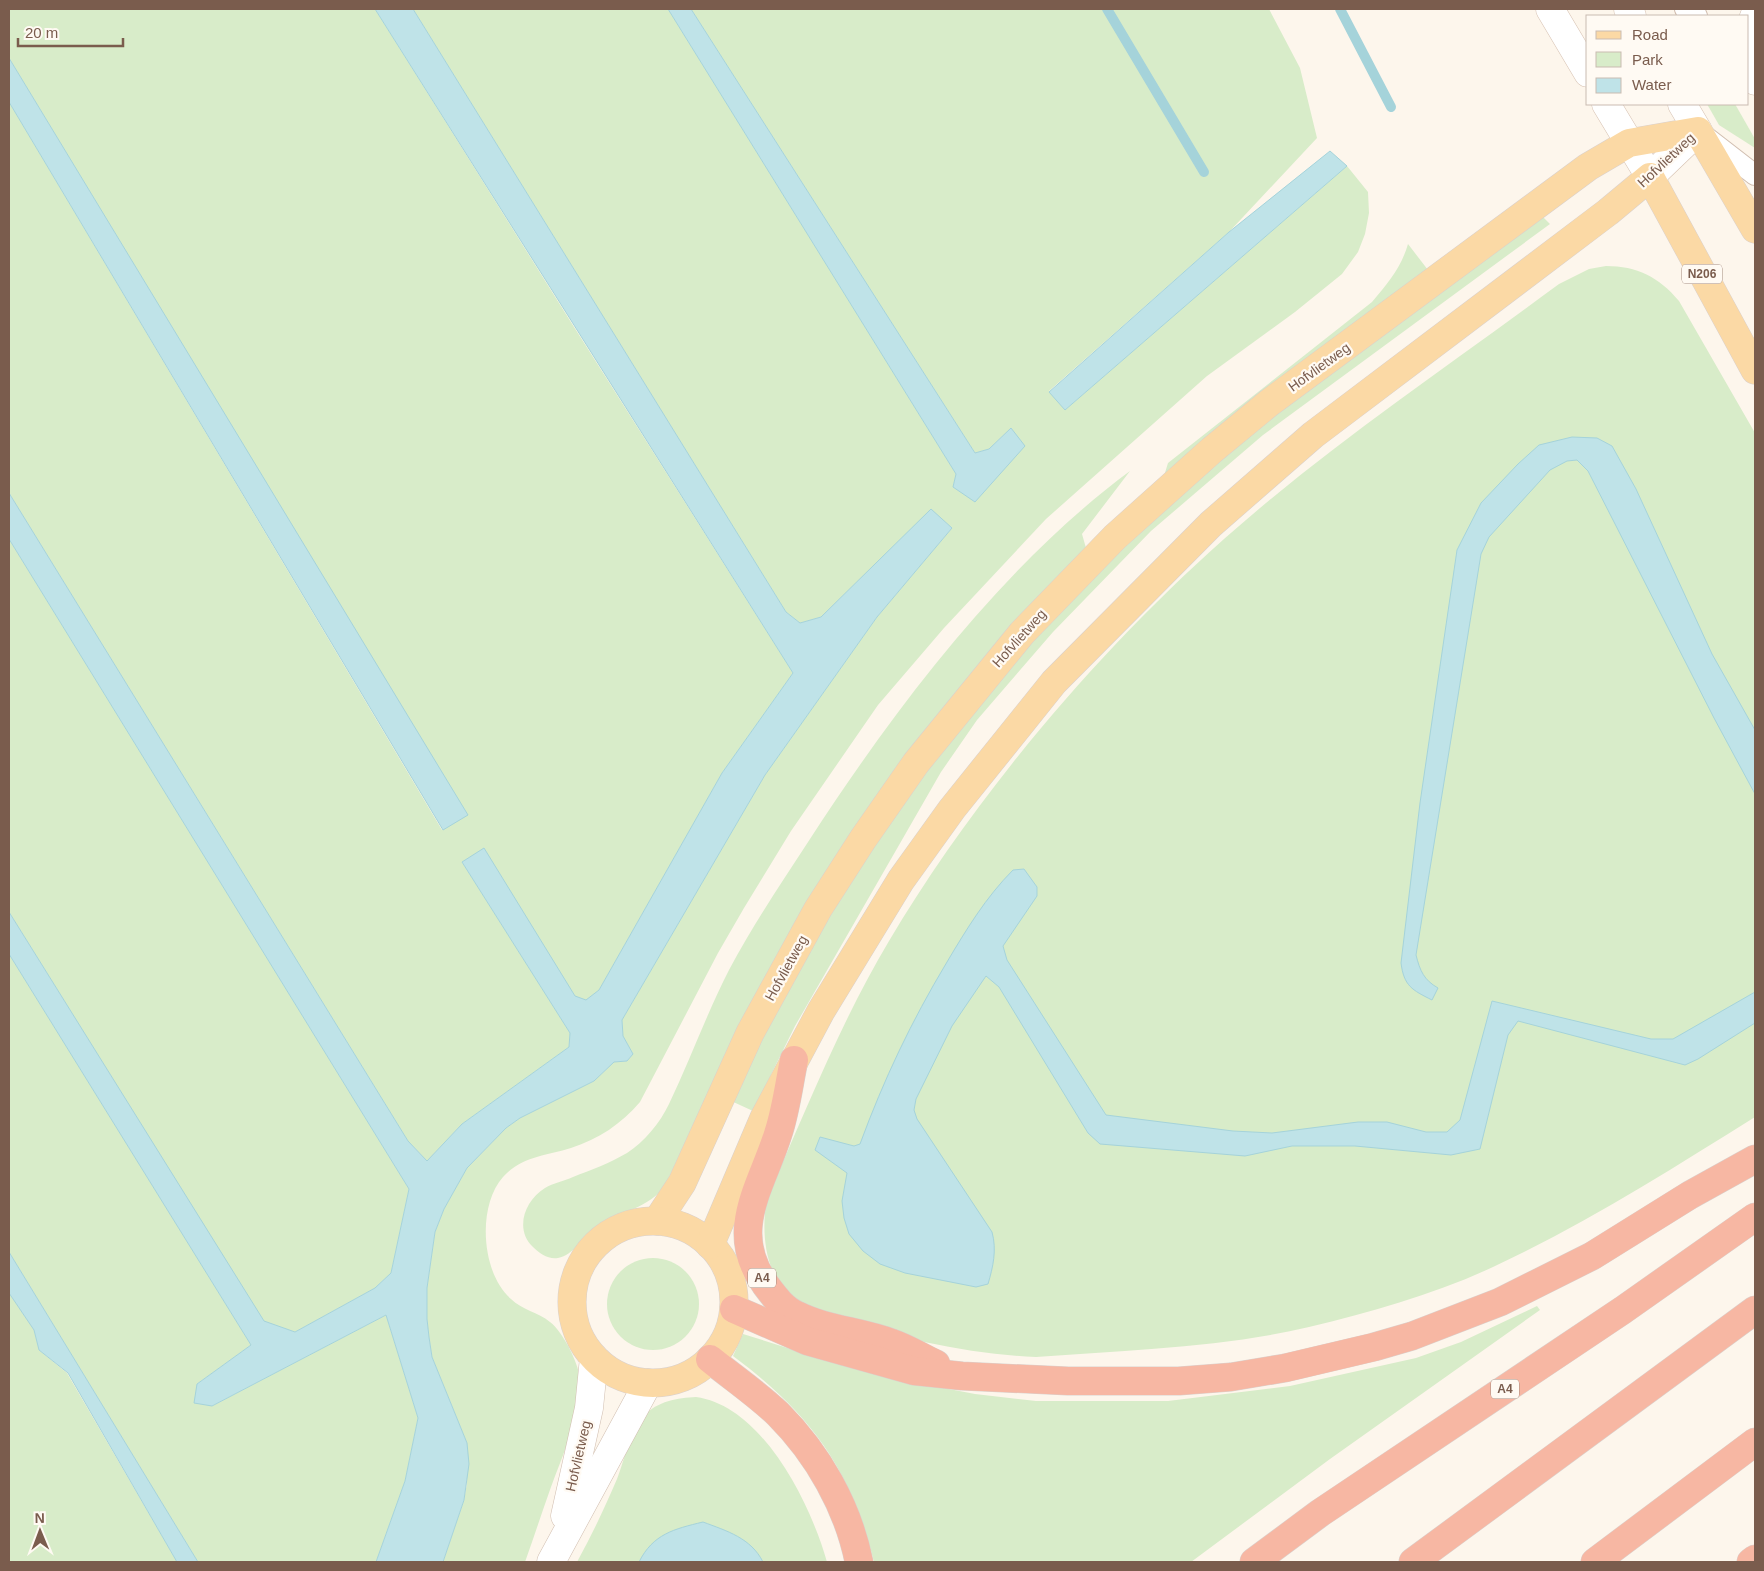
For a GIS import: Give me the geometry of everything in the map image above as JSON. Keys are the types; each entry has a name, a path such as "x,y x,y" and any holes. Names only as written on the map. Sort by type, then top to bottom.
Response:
{"highway":[{"name":"A4","path":"794,1060 779,1133 751,1204 747,1221 748,1239 754,1264 777,1301 795,1315 820,1325 891,1342 962,1376"},
{"name":"A4","path":"734,1309 807,1341 914,1371 962,1376 1068,1382 1196,1380 1231,1377 1286,1368 1374,1347 1412,1336 1500,1302 1592,1256 1690,1195 1755,1160"},
{"name":"A4","path":"1254,1562 1320,1513 1624,1310 1755,1217"},
{"path":"1413,1562 1755,1310"},
{"path":"710,1359 777,1413 806,1444 829,1481 847,1522 860,1562"},
{"path":"1595,1562 1755,1442"},
{"path":"1751,1562 1755,1559"}],"main road":[{"name":"Hofvlietweg","path":"657,1221 682,1183 750,1033 818,909 863,839 916,763 1022,634 1115,537 1163,492 1269,403 1588,167 1630,143 1698,131"},
{"path":"1698,131 1755,229"},
{"name":"Hofvlietweg","path":"710,1245 764,1118 794,1060 821,1011 901,880 1009,735 1054,682 1211,524 1313,435 1608,212 1650,177"},
{"name":"N206","path":"1650,177 1755,370"},
{"path":"657,1221 691,1231 710,1245 721,1259 729,1274 734,1309 726,1336 710,1359 688,1375 675,1380 648,1383 618,1375 594,1358 578,1335 573,1314 572,1293 580,1267 587,1255 606,1236 630,1224 657,1221"}],"street":[{"path":"1550,9 1586,70"},
{"path":"1751,64 1750,36 1755,14"},
{"name":"N206","path":"1607,105 1650,177"},
{"path":"1683,105 1698,131"},
{"name":"Hofvlietweg","path":"1650,177 1698,131"},
{"name":"Hofvlietweg","path":"554,1558 589,1408 594,1358"},
{"name":"Hofvlietweg","path":"554,1558 648,1383"}],"lane":[{"path":"1698,131 1755,175"}],"green space":[{"path":"9,9 375,9 793,673 722,773 599,990 586,1001 575,997 484,849 462,862 570,1033 569,1047 462,1124 427,1161 408,1141 9,493 9,102 442,830 467,815 9,58"},
{"path":"413,9 668,9 956,474 953,487 975,501 1011,428 989,449 975,453 691,9 1269,9 1300,68 1317,138 1229,232 1049,391 1065,410 1347,166 1368,192 1369,213 1365,234 1358,252 1342,274 1295,312 1207,376 1046,519 944,628 878,705 791,831 744,908 718,953 640,1102 617,1124 591,1140 518,1165 503,1177 495,1190 489,1205 486,1221 488,1257 493,1273 511,1299 550,1322 560,1333 573,1356 579,1371 580,1380 571,1432 525,1562 443,1562 464,1500 467,1483 467,1443 432,1357 427,1319 427,1288 435,1232 444,1209 467,1168 506,1128 520,1118 594,1081 614,1062 627,1061 633,1054 623,1036 622,1020 765,775 877,617 952,528 931,510 821,617 800,623 786,612"},
{"path":"1708,105 1736,105 1755,139 1755,148 1719,125"},
{"path":"1541,215 1550,224 1263,435 1151,531 1053,632 977,720 941,772 795,1026 753,1111 729,1100 748,1058 865,854 964,719 1093,573 1257,426"},
{"path":"1408,244 1428,270 1164,476 1168,463 1372,302 1398,268"},
{"path":"1606,266 1628,268 1647,274 1664,285 1679,301 1755,433 1755,1117 1659,1177 1593,1215 1527,1251 1471,1277 1380,1309 1276,1334 1208,1344 1036,1357 985,1353 909,1339 813,1309 791,1297 775,1276 770,1264 764,1224 767,1198 839,1035 871,972 923,887 960,833 1000,780 1085,677 1131,629 1177,582 1264,505 1347,439 1559,284 1589,269"},
{"path":"1130,471 1082,534 1086,548 739,1028 664,1188 638,1207 612,1218 593,1229 573,1250 564,1256 551,1258 538,1252 527,1240 524,1232 524,1215 527,1207 538,1193 548,1186 600,1166 627,1153 645,1138 656,1125 669,1104 721,986 748,937 778,887 843,789 915,690 995,594 1038,550 1083,509"},
{"path":"9,539 409,1189 391,1273 375,1288 295,1332 264,1322 9,912"},
{"path":"9,954 251,1345 197,1384 212,1406 386,1315 418,1418 405,1481 376,1562 198,1562 9,1252"},
{"path":"653,1258 671,1262 685,1272 695,1286 699,1304 695,1322 685,1336 671,1346 653,1350 635,1346 621,1336 611,1322 607,1304 611,1286 621,1272 635,1262"},
{"path":"9,1293 34,1330 39,1350 67,1373 177,1562 9,1562"},
{"path":"1537,1306 1540,1310 1330,1459 1191,1562 874,1562 853,1498 824,1446 785,1399 733,1356 743,1334 848,1367 975,1394 1036,1401 1168,1401 1290,1386 1416,1358 1461,1342"},
{"path":"696,1397 720,1404 742,1419 763,1438 781,1462 796,1487 820,1539 827,1562 577,1562 608,1500 631,1438 644,1416 661,1404 675,1399"}],"water":[{"path":"375,9 413,9 786,612 800,623 821,617 931,509 952,528 877,617 765,775 622,1020 623,1036 633,1054 627,1061 614,1062 594,1081 520,1118 506,1128 467,1168 444,1209 435,1232 427,1288 427,1319 432,1357 467,1443 469,1464 464,1500 443,1562 376,1562 405,1481 418,1418 386,1315 212,1406 194,1403 197,1384 251,1345 9,954 9,912 264,1321 295,1332 375,1288 391,1273 409,1189 9,539 9,493 408,1141 427,1161 462,1124 569,1047 570,1033 462,862 484,848 575,996 586,1000 599,990 722,773 793,673"},
{"path":"668,9 691,9 975,453 989,449 1011,428 1025,446 975,502 953,487 956,474"},
{"path":"9,58 468,815 443,830 9,102"},
{"path":"1330,151 1347,166 1065,410 1049,392 1229,232"},
{"path":"1572,437 1597,438 1612,446 1636,489 1712,654 1755,730 1755,794 1714,718 1588,471 1577,460 1567,461 1550,470 1489,537 1481,554 1416,955 1423,974 1429,982 1438,988 1432,1000 1410,986 1404,977 1401,963 1420,803 1457,550 1481,503 1518,464 1539,445"},
{"path":"1024,869 1037,887 1037,896 1003,946 1007,960 1106,1115 1233,1131 1272,1133 1358,1122 1387,1122 1426,1132 1447,1132 1460,1120 1492,1001 1651,1039 1673,1039 1755,992 1755,1023 1698,1059 1685,1065 1518,1021 1508,1035 1480,1149 1451,1155 1355,1146 1292,1146 1245,1156 1100,1144 1088,1133 999,987 986,976 952,1026 916,1099 914,1110 917,1119 992,1232 994,1252 990,1278 988,1284 976,1287 905,1273 880,1264 863,1251 849,1234 844,1218 842,1201 847,1173 815,1150 820,1137 854,1146 860,1144 899,1051 947,962 969,926 1003,880 1013,870"},
{"path":"9,1252 198,1562 177,1562 68,1373 39,1350 34,1330 9,1293"},
{"path":"703,1522 738,1536 752,1547 763,1562 639,1562 651,1545 665,1534"}],"waterway":[{"path":"1107,9 1204,172"},
{"path":"1340,9 1391,107"}]}
